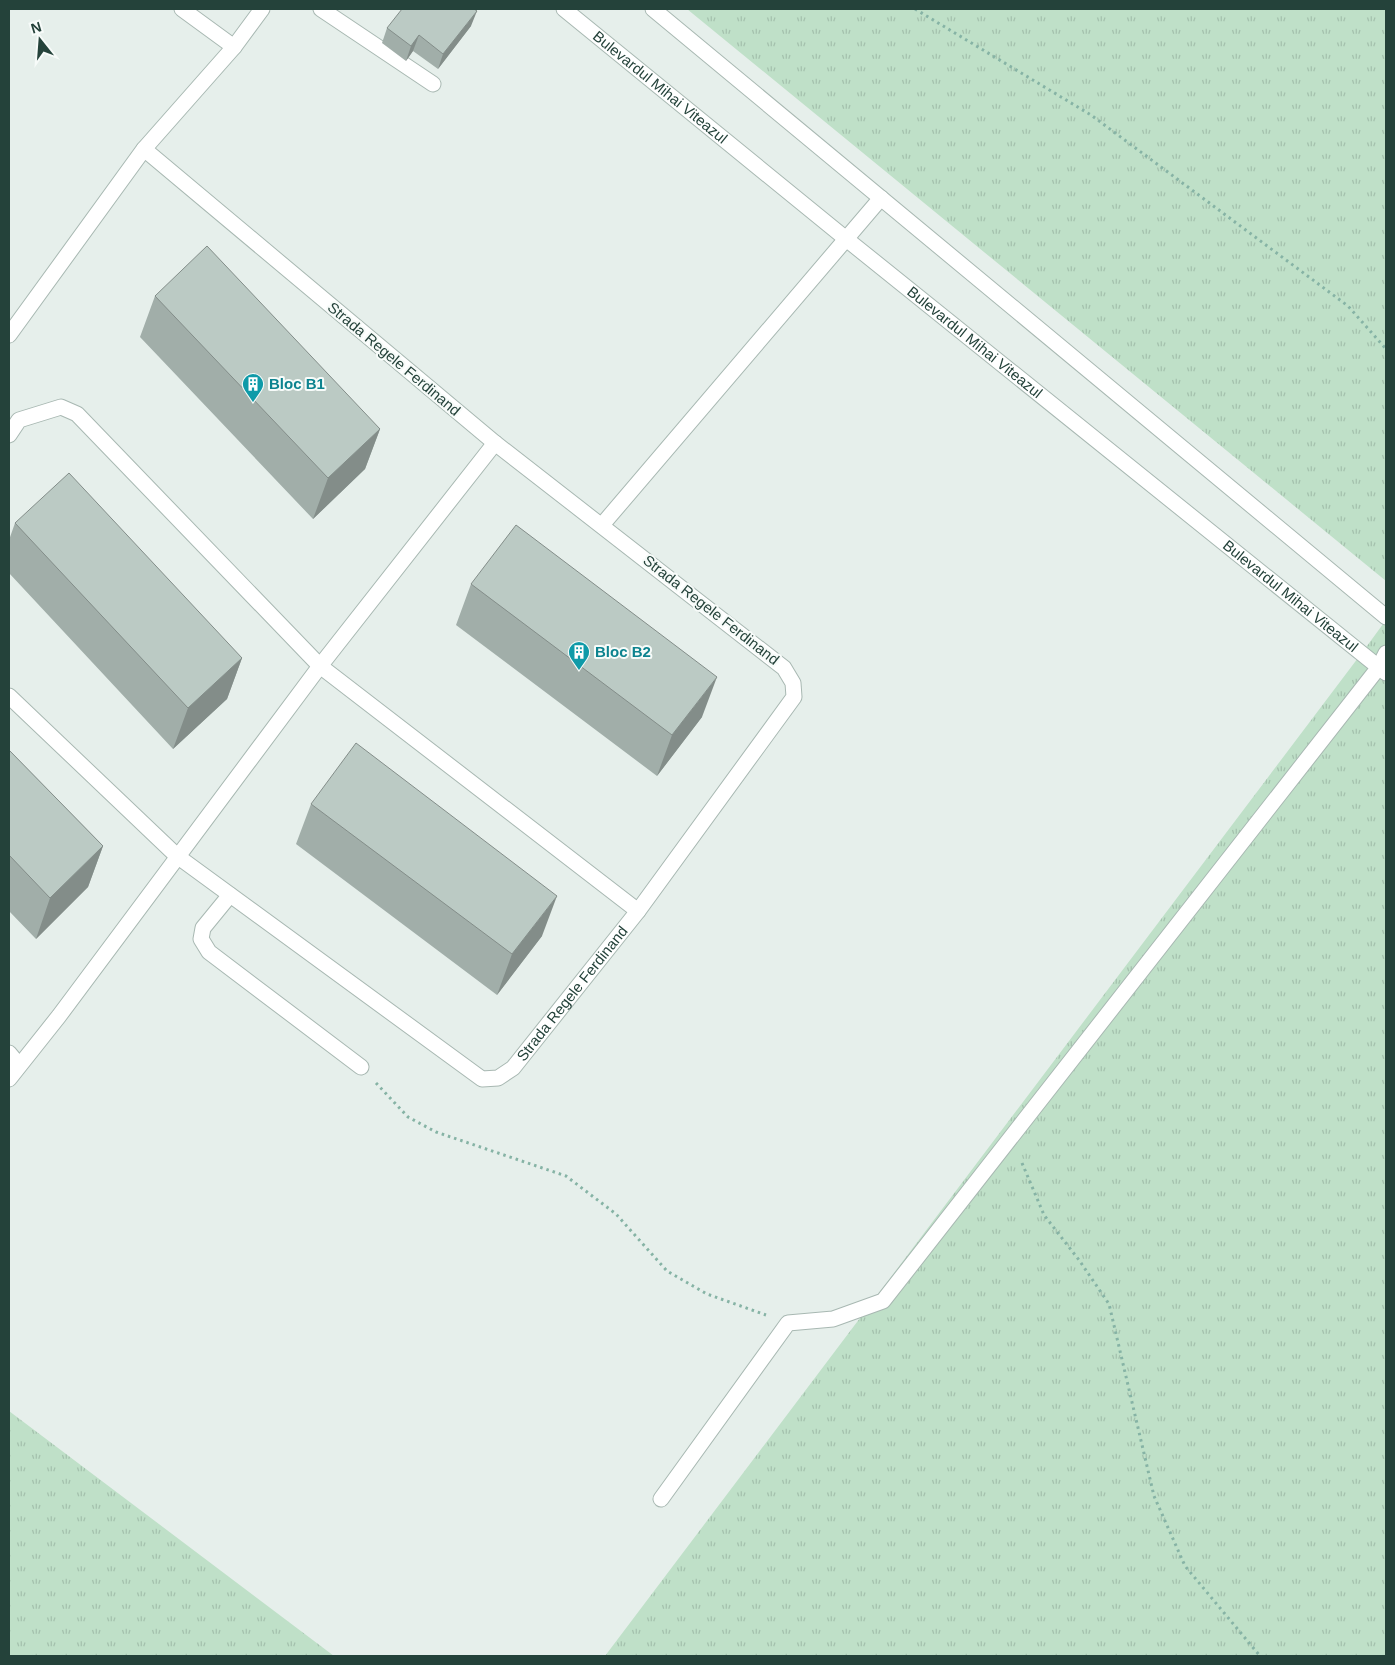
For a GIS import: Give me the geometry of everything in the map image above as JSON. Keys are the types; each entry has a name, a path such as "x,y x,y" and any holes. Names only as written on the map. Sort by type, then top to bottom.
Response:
{"street":[{"path":"182,9 234,47"},
{"path":"9,335 144,149 234,47 262,9"},
{"path":"321,9 433,84"},
{"name":"Bulevardul Mihai Viteazul","path":"564,9 845,238 1382,670"},
{"path":"653,9 1386,617"},
{"name":"Strada Regele Ferdinand","path":"9,696 177,856 482,1079 498,1078 513,1068 638,911 794,697 793,682 784,668 495,443 144,149"},
{"path":"602,525 881,198"},
{"path":"9,434 19,420 61,407 77,414 320,666 638,911"},
{"path":"9,1079 320,666 495,443"},
{"path":"661,1499 788,1323 833,1319 883,1301 1382,670 1386,653"},
{"path":"230,894 203,928 201,939 209,952 361,1067"},
{"path":"9,1053 19,1064"}],"path":[{"path":"915,9 1091,115 1348,306 1386,349"},
{"path":"361,1067 408,1118 436,1132 566,1176 616,1214 667,1271 707,1294 788,1323"},
{"path":"1012,1137 1044,1214 1109,1304 1154,1496 1185,1566 1260,1656"}],"green space":[{"path":"687,9 1386,9 1386,581"},
{"path":"1386,620 1386,1656 605,1656 1364,650"},
{"path":"9,1411 334,1656 9,1656"}],"building":[{"path":"402,9 474,9 477,11 443,54 419,35 411,46 387,28"},
{"path":"207,246 380,429 328,478 155,296"},
{"path":"69,473 242,658 188,708 15,523"},
{"path":"516,525 717,677 672,735 471,584"},
{"path":"356,743 557,896 512,954 311,804"},
{"path":"9,750 103,846 50,898 9,855"}],"place":[{"name":"Bloc B1","path":"253,403"},
{"name":"Bloc B2","path":"579,671"}]}
